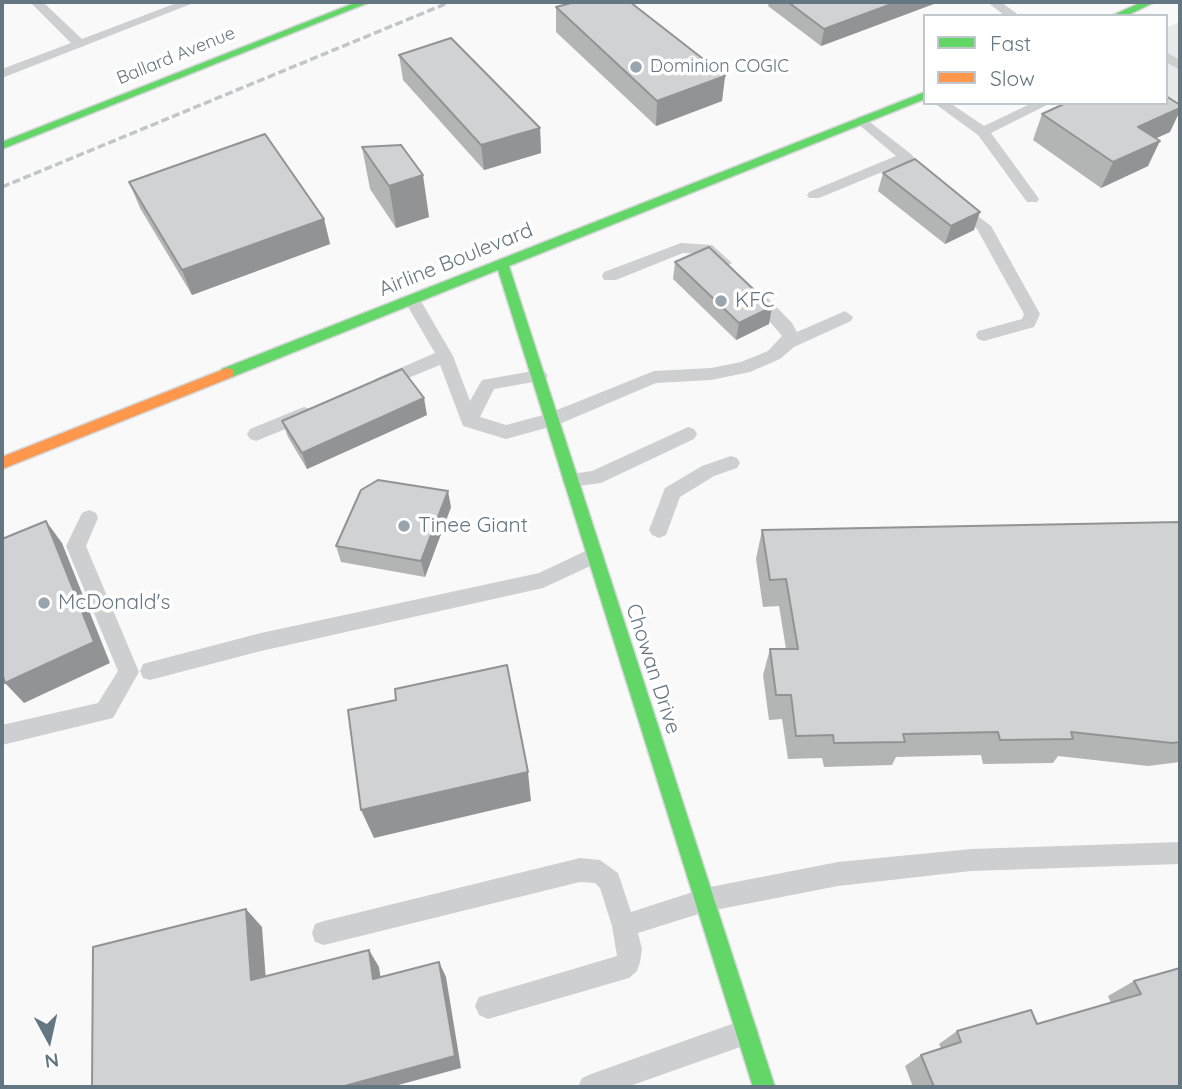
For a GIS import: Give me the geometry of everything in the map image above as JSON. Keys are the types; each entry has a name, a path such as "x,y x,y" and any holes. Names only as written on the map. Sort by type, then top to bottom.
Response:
{"street":[{"name":"Ballard Avenue","path":"2,146 365,2"},
{"path":"1121,14 1150,2"},
{"name":"Airline Boulevard","path":"2,463 923,96"},
{"name":"Chowan Drive","path":"502,264 764,1087"}],"lane":[{"path":"36,2 80,44"},
{"path":"2,74 190,2"},
{"path":"993,2 1011,14"},
{"path":"945,105 983,132 1032,199"},
{"path":"983,132 1040,105"},
{"path":"862,120 906,157 929,184 983,226 1027,301 1032,314 1028,323 984,335"},
{"path":"814,195 906,157"},
{"path":"610,276 681,248 707,249 786,327 790,336 788,342"},
{"path":"412,300 444,356 469,421"},
{"path":"469,421 506,432 551,420 654,377 711,374 744,368 774,355 788,342 845,317"},
{"path":"369,388 444,356"},
{"path":"469,421 488,384 539,376"},
{"path":"256,434 319,408"},
{"path":"571,480 594,478 688,434"},
{"path":"659,530 672,493 708,471 731,463"},
{"path":"2,735 106,711 129,672 76,545 89,518"},
{"path":"150,671 261,642 542,580 594,555"},
{"path":"624,926 705,900 838,874 971,860 1180,853"},
{"path":"324,933 580,870 600,872 610,881 631,949 628,962 620,969 488,1006"},
{"path":"591,1087 746,1032"}],"shaded area":[{"path":"1180,22 1180,115 1168,100 1168,27"}],"building":[{"path":"575,2 630,2 725,76 657,101 556,7"},
{"path":"788,2 897,2 824,29"},
{"path":"451,38 540,128 481,145 399,55"},
{"path":"1168,97 1180,105 1180,108 1138,127 1160,141 1113,162 1042,114 1062,105 1168,105"},
{"path":"265,134 324,219 182,270 129,182"},
{"path":"401,145 423,175 389,186 362,147"},
{"path":"915,159 980,212 951,226 883,173"},
{"path":"709,247 772,307 739,323 675,262"},
{"path":"402,369 424,398 302,453 282,421"},
{"name":"Tinee Giant","path":"378,480 448,491 421,561 336,546 361,490"},
{"name":"McDonald's","path":"46,521 94,642 5,683 2,673 2,539"},
{"path":"1180,522 1180,742 1071,732 1073,739 1000,740 998,732 903,734 905,742 834,743 833,735 796,736 791,695 776,695 770,649 798,649 786,579 770,580 762,530"},
{"path":"507,665 528,772 361,810 348,710 396,700 395,689"},
{"path":"246,909 251,980 369,950 373,979 439,962 455,1056 341,1087 92,1087 93,947"},
{"path":"1180,968 1180,1087 934,1087 921,1055 961,1042 957,1031 1031,1010 1037,1024 1141,994 1134,981"}],"railway":[{"path":"2,187 450,2"}],"traffic: fast":[{"path":"2,146 365,2"},
{"path":"1121,14 1150,2"},
{"path":"227,373 923,96"},
{"path":"502,264 764,1087"}],"traffic: slow":[{"path":"2,463 227,373"}],"place":[{"name":"Dominion COGIC","path":"636,67"},
{"name":"KFC","path":"721,301"},
{"name":"Tinee Giant","path":"404,526"},
{"name":"McDonald's","path":"44,603"}]}
